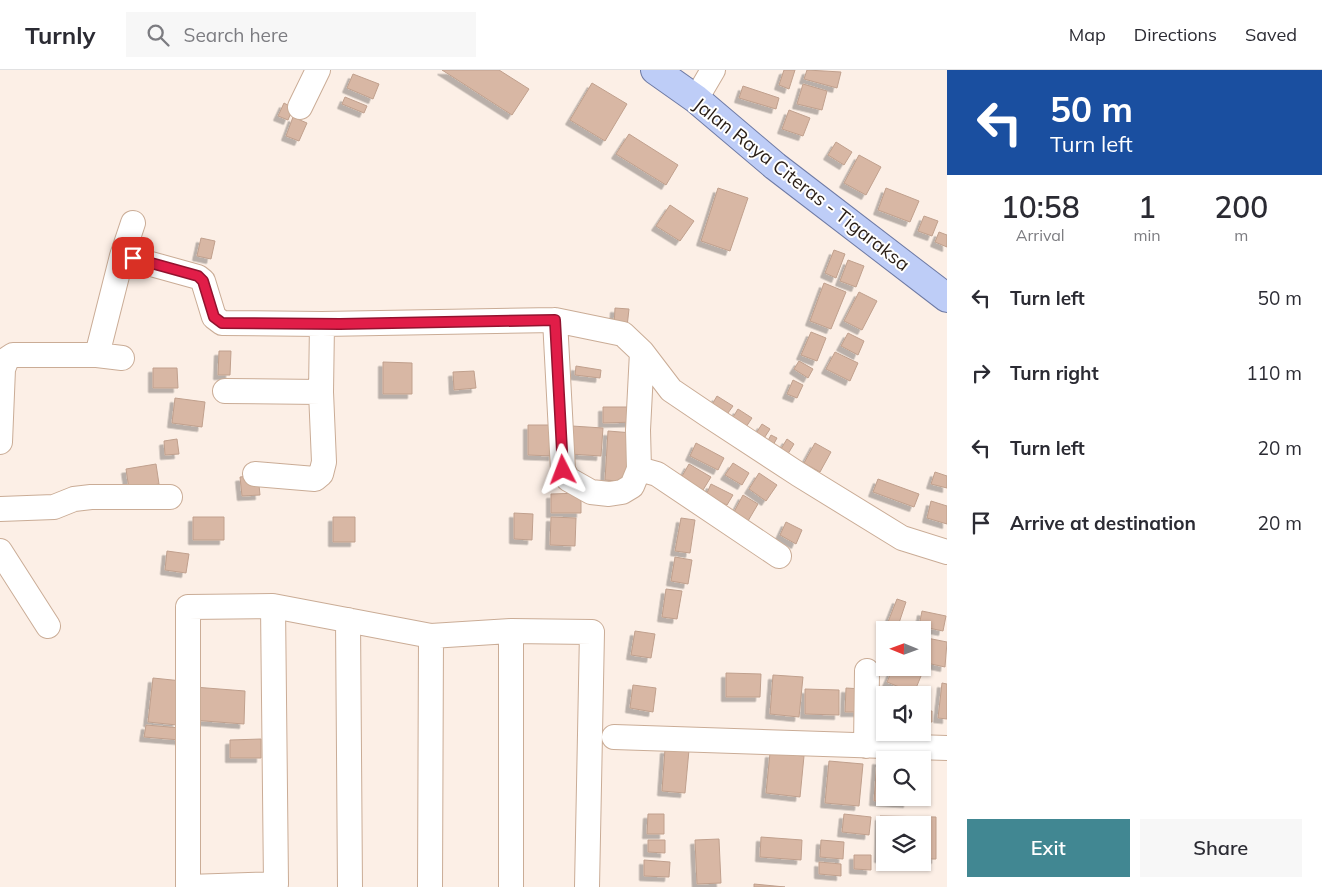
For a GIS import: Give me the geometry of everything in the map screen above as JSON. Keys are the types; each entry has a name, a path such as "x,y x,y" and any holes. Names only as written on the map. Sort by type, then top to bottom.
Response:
{"main road":[{"name":"Jalan Raya Citeras - Tigaraksa","path":"655,70 696,99 775,166 947,298"}],"street":[{"path":"300,107 318,70"},
{"path":"696,99 713,70"},
{"path":"97,355 122,256 133,223"},
{"path":"122,256 198,276 203,281 214,317 222,323 322,324 555,320 623,334 642,352 671,390 798,474 902,538 947,552"},
{"path":"555,320 563,470 568,479 591,492 609,494 622,492 632,486 639,469 638,430 642,352"},
{"path":"255,474 315,479 322,474 324,462 321,392 322,324"},
{"path":"0,442 3,369 7,359 13,355 97,355 122,358"},
{"path":"225,391 321,392"},
{"path":"639,469 657,474 779,556"},
{"path":"0,509 54,507 74,498 170,497"},
{"path":"0,551 48,626"},
{"path":"273,606 276,885 188,886 188,607 273,606 431,636 511,631 592,632 587,887"},
{"path":"348,620 350,887"},
{"path":"511,631 511,887"},
{"path":"430,887 431,636"},
{"path":"866,746 867,671"},
{"path":"614,737 947,748"}],"building":[{"path":"442,70 499,70 529,89 512,115"},
{"path":"784,70 795,70 789,89 779,85"},
{"path":"807,70 841,72 837,88 804,79"},
{"path":"353,74 379,84 373,99 347,88"},
{"path":"592,83 627,104 605,141 570,120"},
{"path":"803,84 827,91 822,110 797,104"},
{"path":"743,86 779,98 776,109 739,98"},
{"path":"345,97 367,106 364,113 342,104"},
{"path":"284,103 293,108 288,120 278,116"},
{"path":"789,110 810,118 803,136 782,129"},
{"path":"293,117 307,123 299,141 286,136"},
{"path":"629,134 678,165 666,185 616,154"},
{"path":"836,142 852,152 844,165 828,155"},
{"path":"859,155 881,167 866,195 844,183"},
{"path":"718,188 748,198 730,251 701,241"},
{"path":"886,188 919,201 910,222 878,210"},
{"path":"670,205 694,221 680,241 656,226"},
{"path":"924,216 938,221 932,236 918,231"},
{"path":"939,232 947,235 947,247 935,242"},
{"path":"201,238 215,241 211,259 197,256"},
{"path":"834,250 845,254 836,278 825,273"},
{"path":"848,260 864,266 856,287 840,281"},
{"path":"824,283 846,292 831,329 810,321"},
{"path":"859,292 877,301 862,330 844,321"},
{"path":"615,308 629,309 627,327 614,326"},
{"path":"811,332 826,338 817,361 801,355"},
{"path":"848,333 864,341 858,355 841,346"},
{"path":"219,351 231,351 230,375 218,375"},
{"path":"835,352 858,363 850,381 826,369"},
{"path":"799,361 813,369 808,378 794,369"},
{"path":"383,362 412,363 412,394 383,394"},
{"path":"576,366 601,370 600,378 575,375"},
{"path":"153,368 177,368 178,388 153,388"},
{"path":"474,371 476,388 454,390 453,372"},
{"path":"793,380 803,385 797,398 787,394"},
{"path":"717,396 733,406 725,417 710,408"},
{"path":"175,398 205,402 202,427 172,423"},
{"path":"603,407 635,407 635,422 603,423"},
{"path":"738,409 752,418 744,430 730,422"},
{"path":"762,424 770,429 761,443 753,438"},
{"path":"528,425 554,425 553,456 528,455"},
{"path":"572,426 603,428 601,456 570,454"},
{"path":"608,431 633,433 630,482 605,480"},
{"path":"771,435 777,438 771,449 765,446"},
{"path":"177,439 179,454 165,455 164,441"},
{"path":"787,439 794,444 786,457 779,452"},
{"path":"696,443 724,458 718,470 690,456"},
{"path":"815,443 831,452 820,472 804,463"},
{"path":"733,463 749,473 742,485 725,475"},
{"path":"156,464 159,484 129,489 126,469"},
{"path":"689,464 711,477 703,490 681,478"},
{"path":"935,472 947,476 947,488 931,484"},
{"path":"759,473 777,485 766,501 749,489"},
{"path":"258,475 260,495 242,496 240,477"},
{"path":"878,479 919,494 914,507 873,492"},
{"path":"711,484 733,495 727,505 706,495"},
{"path":"581,493 581,513 551,513 551,494"},
{"path":"743,495 758,504 748,521 734,512"},
{"path":"931,501 947,506 947,524 927,518"},
{"path":"514,513 533,514 532,540 514,539"},
{"path":"193,517 224,517 224,540 193,540"},
{"path":"333,517 355,517 355,542 333,542"},
{"path":"551,517 576,518 575,546 550,545"},
{"path":"681,518 695,520 690,553 675,551"},
{"path":"786,522 802,530 796,544 780,535"},
{"path":"167,551 189,554 186,573 165,570"},
{"path":"675,557 692,560 688,584 671,581"},
{"path":"666,589 682,591 677,619 662,617"},
{"path":"897,599 906,602 900,621 888,621"},
{"path":"922,611 946,616 943,631 931,628 931,621 920,621"},
{"path":"635,631 655,634 651,658 631,655"},
{"path":"931,639 947,642 945,667 931,664"},
{"path":"726,673 761,674 760,697 726,697"},
{"path":"773,675 803,677 799,717 770,714"},
{"path":"890,676 921,676 917,686 897,686 887,682"},
{"path":"153,678 182,681 177,725 148,722"},
{"path":"942,683 947,684 947,719 938,718"},
{"path":"633,685 656,688 653,712 630,708"},
{"path":"194,687 245,691 244,724 192,720"},
{"path":"846,688 862,689 861,712 845,712"},
{"path":"805,689 839,690 839,715 805,714"},
{"path":"146,725 181,728 180,740 144,737"},
{"path":"261,739 261,758 230,758 230,740"},
{"path":"665,749 689,750 685,793 662,791"},
{"path":"770,753 804,756 800,797 766,793"},
{"path":"829,761 863,764 859,806 825,803"},
{"path":"876,774 876,801 874,801"},
{"path":"648,814 664,814 664,834 647,834"},
{"path":"844,814 871,817 869,835 842,832"},
{"path":"931,817 936,817 936,859 931,859"},
{"path":"761,837 802,840 801,860 760,857"},
{"path":"719,839 721,883 697,884 695,840"},
{"path":"648,840 665,840 665,853 648,852"},
{"path":"821,840 844,842 843,859 820,857"},
{"path":"854,855 871,855 871,870 854,869"},
{"path":"644,860 670,862 669,877 644,876"},
{"path":"819,862 841,864 841,876 819,874"},
{"path":"754,884 785,887 754,887"}],"route":[{"path":"133,258 198,276 203,281 206,297 214,317 222,323 340,324 555,320 563,470"}]}
